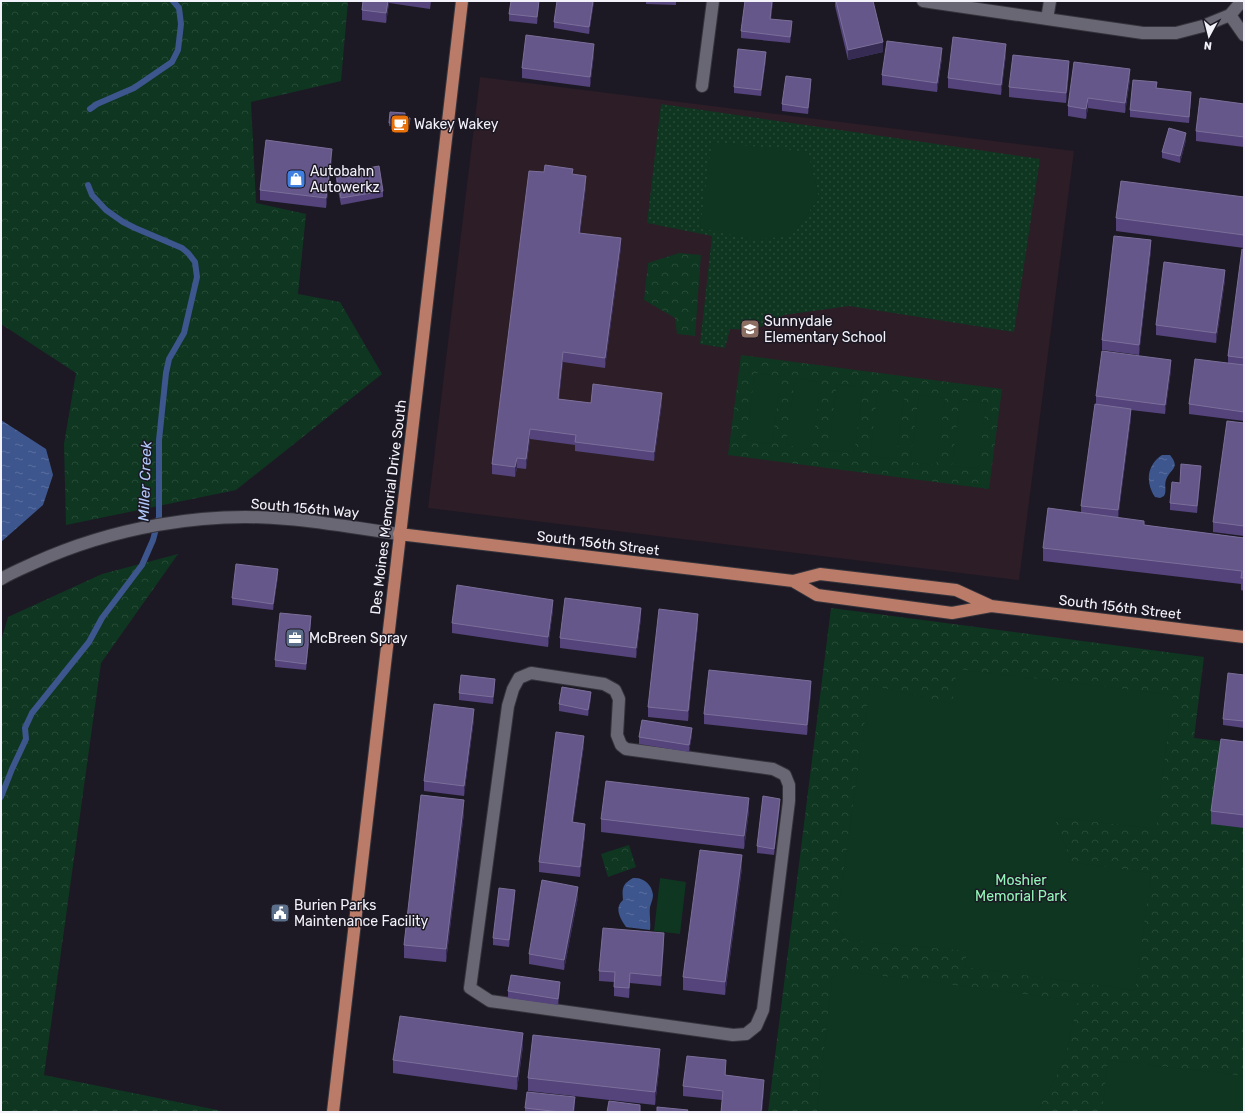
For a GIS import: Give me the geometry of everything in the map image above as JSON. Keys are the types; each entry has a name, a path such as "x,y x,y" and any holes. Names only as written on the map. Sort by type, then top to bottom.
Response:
{"main road":[{"name":"Des Moines Memorial Drive South","path":"333,1112 462,1"},
{"name":"South 156th Street","path":"399,534 794,581 820,574 956,590 991,606"},
{"name":"South 156th Street","path":"794,581 817,595 952,613 991,606 1244,637"}],"street":[{"path":"702,86 713,1"},
{"path":"923,1 1143,33 1176,33 1203,26 1230,15 1242,1"},
{"path":"1047,19 1050,1"},
{"path":"1230,15 1244,36"},
{"name":"South 156th Way","path":"1,579 52,555 100,538 158,525 181,522 229,518 288,519 399,534"},
{"path":"531,673 604,684 615,690 619,699 617,735 621,745 626,749 773,769 785,775 789,785 790,801 763,1010 756,1026 746,1034 733,1035 490,1001 470,988 508,706 513,689 519,678 531,673"}],"shaded area":[{"name":"Sunnydale Elementary School","path":"480,77 1074,151 1019,580 428,508"}],"green space":[{"path":"1,1 348,1 341,81 251,102 256,203 306,214 298,294 340,302 382,374 236,490 66,525 64,444 76,373 1,324"},
{"path":"661,104 1040,159 1014,332 849,306 784,315 755,330 730,329 725,348 700,344 712,236 647,223"},
{"path":"712,142 808,152 819,198 792,235 756,240 700,228"},
{"path":"679,253 701,255 695,336 677,334 675,318 644,300 648,263"},
{"path":"741,355 1002,389 989,489 728,455"},
{"path":"755,373 781,377 772,444 746,440"},
{"path":"795,378 821,382 812,449 786,445"},
{"path":"837,384 863,387 854,454 828,450"},
{"path":"878,390 905,393 896,459 870,456"},
{"path":"919,395 945,398 936,465 910,462"},
{"path":"960,400 986,403 978,469 952,466"},
{"path":"178,554 101,663 44,1075 227,1112 1,1112 1,641 8,617 102,574"},
{"name":"Moshier Memorial Park","path":"831,608 1204,657 1194,738 1244,744 1244,1112 768,1112"},
{"path":"957,669 1173,695 1156,829 1054,817 1069,855 1070,862 1151,873 1135,990 965,967 967,951 847,940 836,924 870,685 952,704"},
{"path":"629,845 636,867 608,877 601,854"},
{"path":"660,878 686,882 680,934 654,931"},
{"path":"843,971 1078,1001 1065,1059 1037,1112 817,1112 832,978"},
{"path":"1108,1060 1244,1076 1244,1112 1102,1112"}],"water":[{"path":"1,420 46,449 53,475 43,505 1,542"},
{"path":"1162,455 1170,455 1175,463 1175,466 1166,480 1165,494 1160,498 1155,497 1152,491 1149,474 1153,464"},
{"path":"633,878 646,882 652,891 653,896 650,907 650,930 626,927 618,910 620,903 623,900 624,887 627,882"}],"building":[{"path":"363,1 388,1 386,13 362,10"},
{"path":"511,1 539,1 537,17 509,14"},
{"path":"557,1 593,1 589,27 554,22"},
{"path":"745,1 772,1 770,19 792,21 790,37 741,31"},
{"path":"836,1 873,1 883,42 848,50"},
{"path":"526,35 594,44 590,77 522,68"},
{"path":"953,37 1006,44 1001,85 948,78"},
{"path":"887,41 942,48 937,83 882,75"},
{"path":"738,49 766,52 761,90 734,87"},
{"path":"1013,55 1069,61 1066,93 1009,87"},
{"path":"1074,62 1130,69 1125,103 1088,98 1086,109 1068,106"},
{"path":"786,76 811,79 808,108 782,104"},
{"path":"1133,80 1157,82 1156,88 1191,92 1189,117 1130,110"},
{"path":"1200,98 1244,104 1244,137 1196,131"},
{"name":"Wakey Wakey","path":"390,112 405,113 405,118 410,118 409,125 389,123"},
{"path":"1169,128 1186,133 1180,156 1162,152"},
{"name":"Autobahn Autowerkz","path":"266,140 332,149 326,198 260,190"},
{"path":"545,165 573,169 572,174 586,176 579,233 621,238 605,358 563,352 558,399 591,403 593,384 662,393 654,452 575,442 576,435 530,429 526,459 517,458 515,467 492,464 529,171 544,172"},
{"path":"379,166 383,191 341,198 336,174"},
{"path":"1121,181 1244,197 1244,235 1116,218"},
{"path":"1114,236 1151,240 1139,345 1102,340"},
{"path":"1242,249 1244,250 1244,358 1228,356"},
{"path":"1164,262 1225,270 1216,333 1156,325"},
{"path":"1102,351 1171,360 1165,405 1096,396"},
{"path":"1195,359 1244,365 1244,412 1189,404"},
{"path":"1095,404 1131,409 1118,510 1081,506"},
{"path":"1227,421 1244,423 1244,526 1213,522"},
{"path":"1181,464 1201,466 1197,506 1170,503 1172,482 1180,483"},
{"path":"1048,508 1144,521 1144,525 1244,538 1244,578 1241,578 1242,571 1043,548"},
{"path":"236,564 278,569 273,604 232,598"},
{"path":"457,585 553,600 548,637 452,623"},
{"path":"565,598 641,608 636,648 560,638"},
{"path":"659,609 698,614 688,711 648,707"},
{"path":"280,613 311,616 306,664 275,660"},
{"path":"709,670 811,681 807,725 704,714"},
{"path":"1228,673 1244,675 1244,721 1223,719"},
{"path":"461,675 495,679 493,697 459,693"},
{"path":"562,687 591,692 588,710 559,704"},
{"path":"434,704 474,709 464,786 424,781"},
{"path":"642,720 692,728 689,745 639,737"},
{"path":"556,732 584,736 572,822 585,824 580,867 539,862"},
{"path":"1221,739 1244,742 1244,815 1211,811"},
{"path":"606,781 749,798 744,836 601,819"},
{"path":"421,795 464,800 446,949 404,945"},
{"path":"763,796 780,799 774,849 757,846"},
{"path":"700,850 742,855 725,982 683,977"},
{"path":"542,880 578,887 564,960 529,954"},
{"path":"499,888 515,890 509,940 493,938"},
{"path":"603,928 664,933 661,976 630,973 629,988 614,987 615,972 599,971"},
{"path":"511,975 560,982 558,999 508,991"},
{"path":"400,1016 523,1033 517,1077 393,1060"},
{"path":"533,1035 660,1049 655,1092 528,1078"},
{"path":"687,1056 726,1060 725,1075 764,1080 761,1112 721,1112 723,1091 683,1086"},
{"path":"527,1092 575,1097 573,1112 525,1108"},
{"path":"609,1101 640,1105 640,1112 607,1112"},
{"path":"657,1107 688,1110 687,1112 657,1112"}],"waterway":[{"name":"Miller Creek","path":"90,109 97,104 134,88 172,62 178,50 181,24 179,8 173,1"},
{"name":"Miller Creek","path":"1,797 26,739 25,728 32,713 89,642 102,618 142,565 153,540 159,517 159,440 166,373 169,359 184,333 197,277 195,262 188,253 182,248 123,222 106,210 92,195 88,185"}],"place":[{"name":"Wakey Wakey","path":"400,124"},
{"name":"Autobahn Autowerkz","path":"296,179"},
{"name":"Sunnydale Elementary School","path":"750,329"},
{"name":"McBreen Spray","path":"295,638"},
{"name":"Burien Parks Maintenance Facility","path":"280,913"}]}
